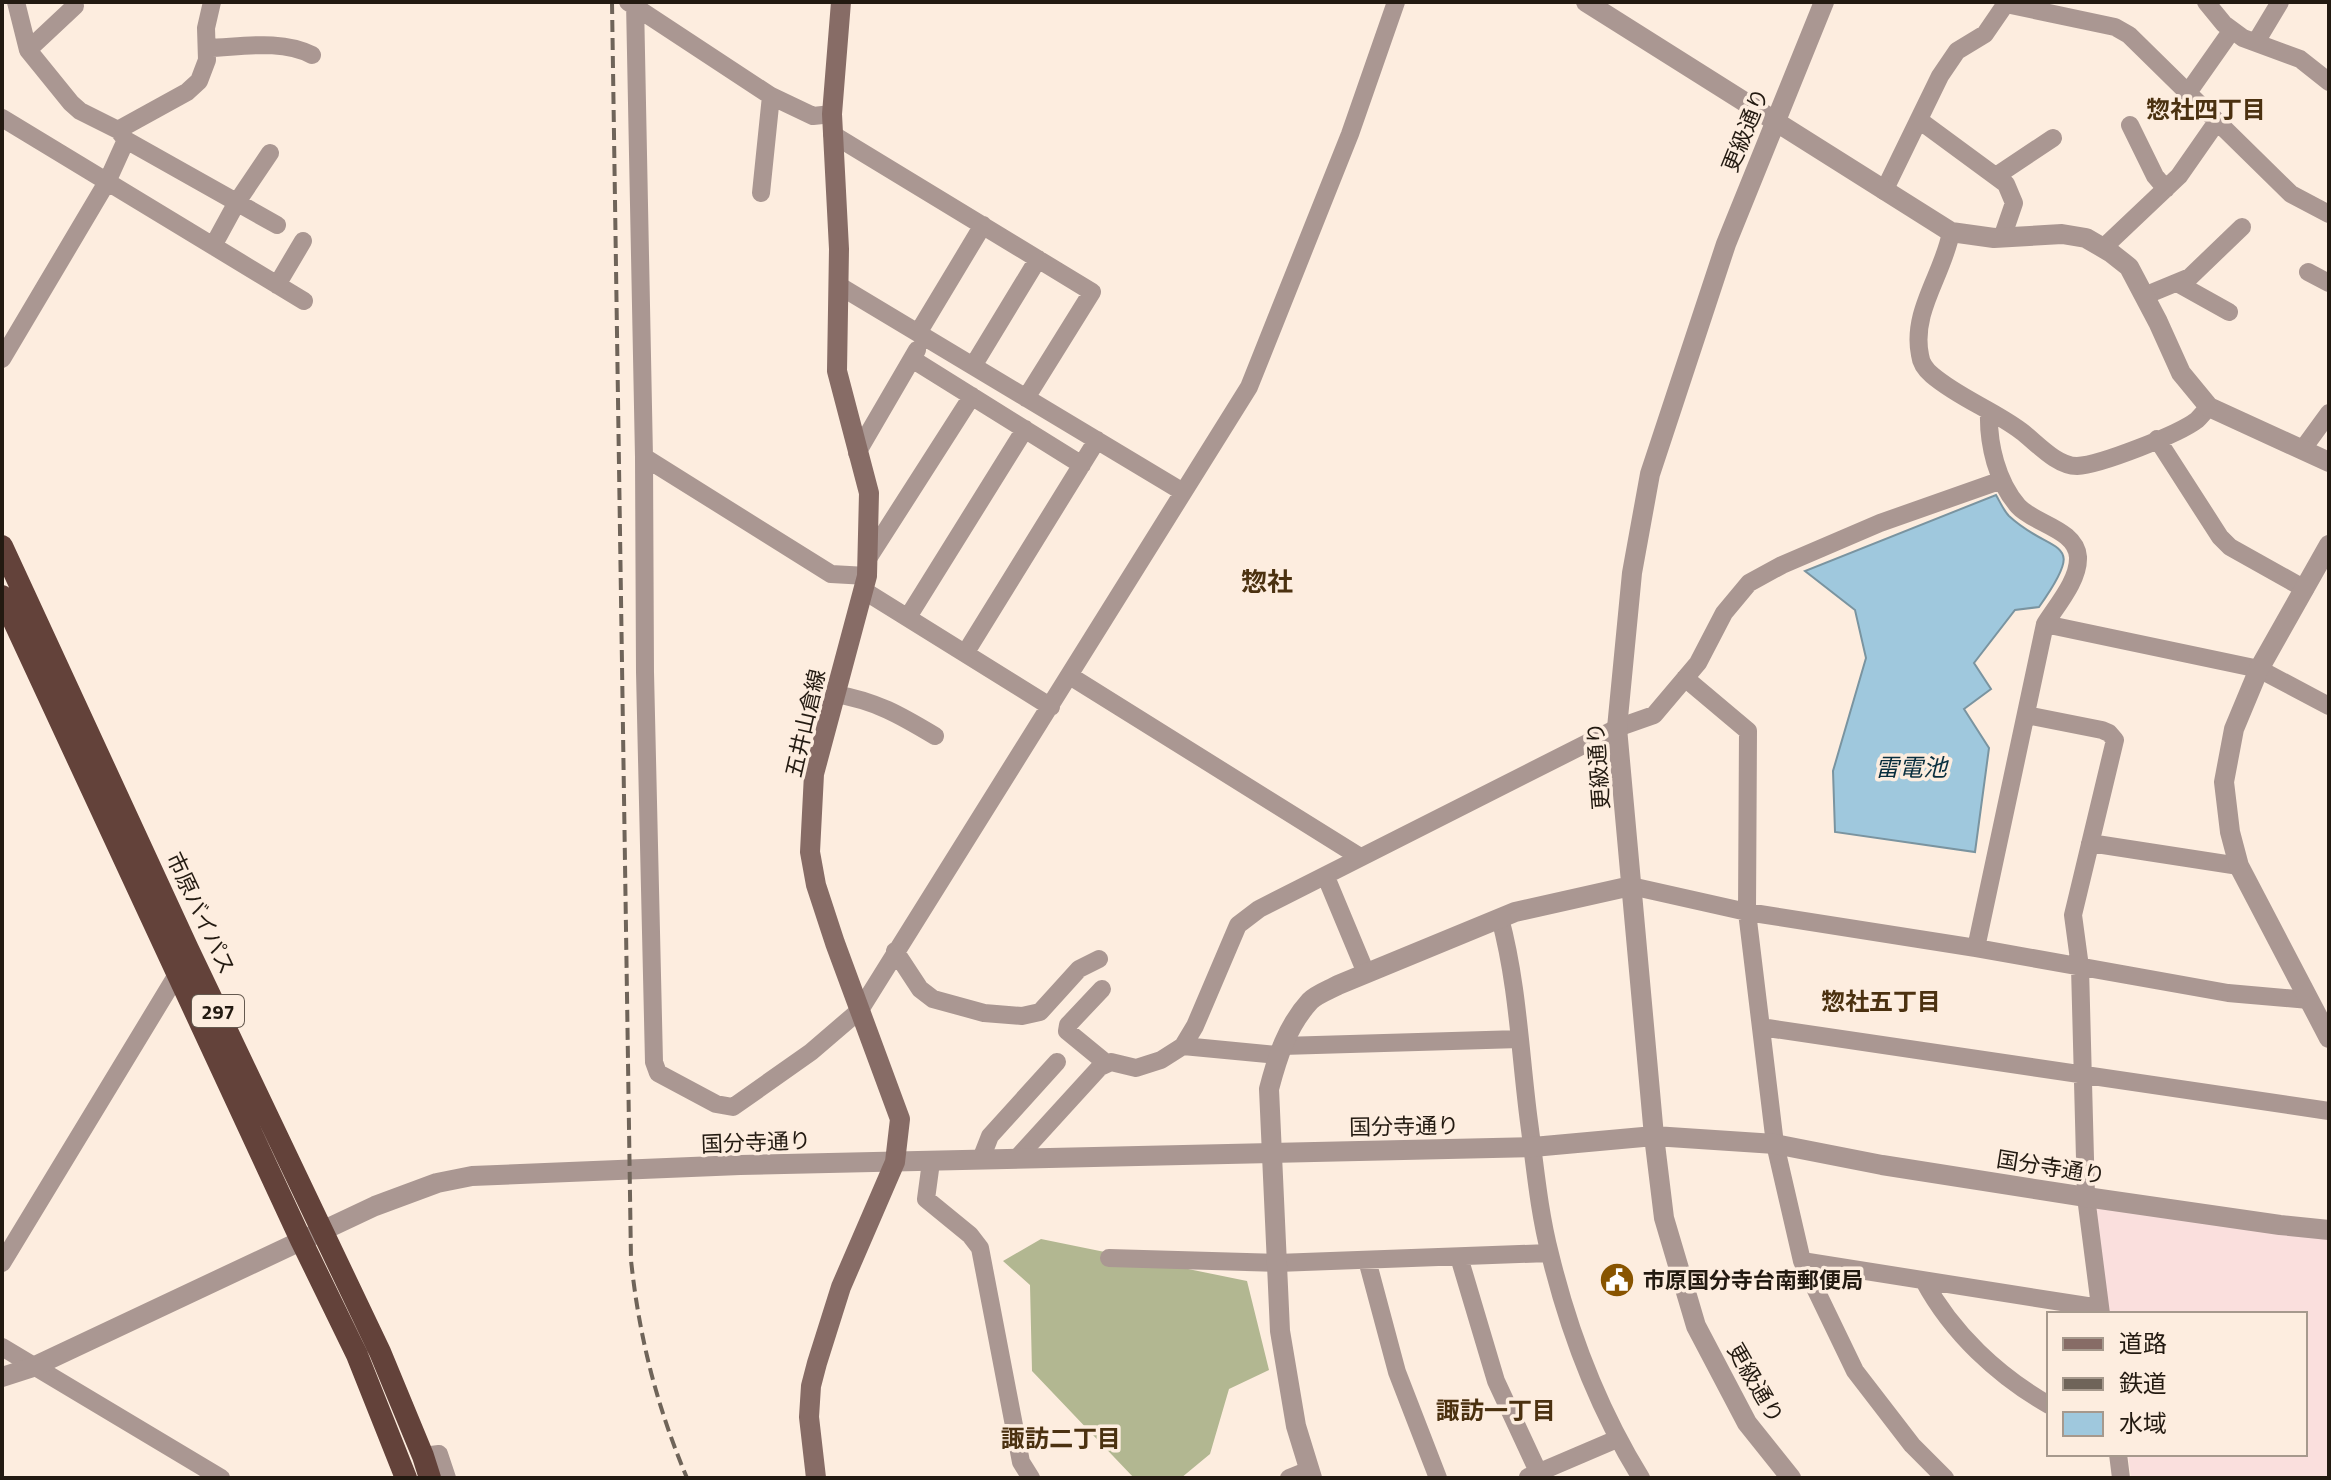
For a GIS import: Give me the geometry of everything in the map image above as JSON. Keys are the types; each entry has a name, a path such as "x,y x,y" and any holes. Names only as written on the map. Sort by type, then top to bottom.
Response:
{"highway":[{"name":"市原バイパス","path":"2,546 311,1235 406,1478"},
{"name":"市原バイパス","path":"2,596 178,973 311,1235 380,1352 430,1478"}],"main road":[{"name":"五井山倉線","path":"816,1478 809,1417 811,1386 841,1287 895,1162 900,1119 816,885 810,852 814,774 866,575 869,493 837,371 838,285 832,124 841,2"}],"street":[{"path":"16,2 28,50 80,111 277,225"},
{"path":"2,359 107,182 122,135 199,81 204,72 208,48 206,28 212,2"},
{"path":"633,3 654,1062 658,1073 716,1104 733,1107 811,1052 860,1010 1249,387 1350,134 1396,2"},
{"path":"1586,2 1951,232 2002,238 2062,234 2086,238 2103,248 2129,267 2181,373 2209,407 2329,462"},
{"name":"更級通り","path":"1791,1478 1747,1423 1696,1326 1664,1218 1617,728 1632,573 1650,474 1726,244 1824,2"},
{"path":"2206,2 2243,38 2300,59 2329,82"},
{"path":"2256,42 2280,2"},
{"path":"633,3 771,96 832,124 983,225 1092,292 1026,398"},
{"path":"1884,191 1940,76 1957,51 1985,34 2006,3 2115,27 2129,35 2291,194 2329,214"},
{"path":"28,50 75,6"},
{"path":"2187,94 2232,30"},
{"path":"208,48 270,45 299,48 312,55"},
{"path":"761,193 771,96"},
{"path":"2,118 304,301"},
{"path":"1919,120 2006,184 2014,203 2002,238"},
{"path":"2103,248 2166,189 2195,156 2216,123"},
{"path":"2130,125 2155,176 2166,189"},
{"path":"1996,176 2053,138"},
{"path":"213,246 237,202 270,153"},
{"path":"857,453 912,359 921,335 983,225"},
{"path":"2144,296 2190,277 2242,227"},
{"path":"1951,232 1948,253 1922,313 1918,335 1920,355 1930,373 1989,413 2019,429 2055,458 2073,466 2091,464 2195,421 2209,407"},
{"path":"277,285 303,241"},
{"path":"973,366 1038,259"},
{"path":"2308,272 2329,283"},
{"path":"2177,283 2229,312"},
{"path":"838,285 1183,492"},
{"path":"912,359 1082,465"},
{"path":"866,575 972,396"},
{"path":"1976,948 2045,624 2076,572 2078,553 2067,537 2019,507 2002,480 1991,438 1989,413"},
{"path":"2302,450 2329,413"},
{"path":"908,617 1025,429"},
{"path":"2157,439 2220,537 2230,547 2305,589"},
{"path":"966,652 1097,440"},
{"path":"644,457 831,574 866,575 908,617 1051,707"},
{"path":"1017,1158 1106,1063 1136,1068 1161,1060 1183,1046 1195,1026 1238,925 1259,909 1617,728 1654,715 1698,663 1724,613 1749,583 1782,565 1880,523 2002,480"},
{"path":"2326,1026 2309,1000 2239,866 2230,832 2224,782 2234,729 2259,669 2329,545"},
{"path":"2045,624 2259,669 2329,706"},
{"path":"1070,676 1360,857"},
{"path":"1685,678 1748,731 1747,912 1775,1144 1802,1261 1855,1371 1939,1476"},
{"path":"835,694 864,699 893,710 935,736"},
{"path":"1802,1261 2100,1311 2086,1197 2080,967 2073,915 2115,740 2102,730 2026,715"},
{"path":"2090,843 2239,866"},
{"path":"1326,877 1366,973"},
{"path":"1289,1478 1311,1474 1296,1426 1280,1331 1269,1089 1280,1050 1311,1000 1338,985 1515,912 1631,886 1747,912 1976,948 2228,993 2309,1000"},
{"path":"1500,918 1510,953 1549,1253 1581,1355 1617,1439 1641,1478"},
{"path":"895,951 920,989 933,999 984,1013 1022,1016 1040,1012 1079,969 1099,959"},
{"path":"2,1263 178,973"},
{"path":"1102,989 1068,1025 1067,1031 1106,1063"},
{"path":"1761,1027 2329,1111"},
{"path":"1183,1046 1280,1050 1520,1039"},
{"path":"981,1159 990,1136 1057,1062"},
{"name":"国分寺通り","path":"2,1377 33,1367 311,1235 408,1193 472,1176 740,1165 1533,1147 1654,1136 1775,1144 1882,1165 2086,1197 2329,1230"},
{"path":"931,1162 926,1199 970,1235 980,1248 1021,1462 1031,1478"},
{"path":"1109,1258 1277,1263 1549,1253"},
{"path":"1459,1257 1496,1381 1535,1476 1617,1439"},
{"path":"1367,1260 1397,1372 1438,1478"},
{"path":"1924,1281 1934,1299 1979,1354 2023,1390 2047,1404"},
{"path":"2,1347 221,1478"},
{"path":"423,1456 439,1454 447,1478"},
{"path":"2118,1456 2121,1478"}],"shaded area":[{"path":"2096,1208 2329,1238 2329,1478 2131,1478 2128,1456 2307,1456 2307,1312 2109,1312"}],"green space":[{"path":"1041,1239 1247,1281 1269,1370 1229,1389 1210,1454 1181,1478 1134,1478 1032,1371 1030,1285 1003,1261"}],"water":[{"name":"雷電池","path":"1996,495 2009,516 2060,550 2064,557 2054,584 2039,607 2015,610 1974,663 1991,689 1964,709 1989,748 1975,852 1835,832 1833,771 1866,658 1855,610 1805,571"}],"railway":[{"path":"612,2 631,1260 651,1371 687,1478"}],"place":[{"name":"市原国分寺台南郵便局","path":"1617,1280"}],"district":[{"name":"惣社四丁目","path":"2206,109"},
{"name":"惣社","path":"1267,581"},
{"name":"惣社五丁目","path":"1881,1001"},
{"name":"諏訪一丁目","path":"1496,1410"},
{"name":"諏訪二丁目","path":"1061,1438"}]}
